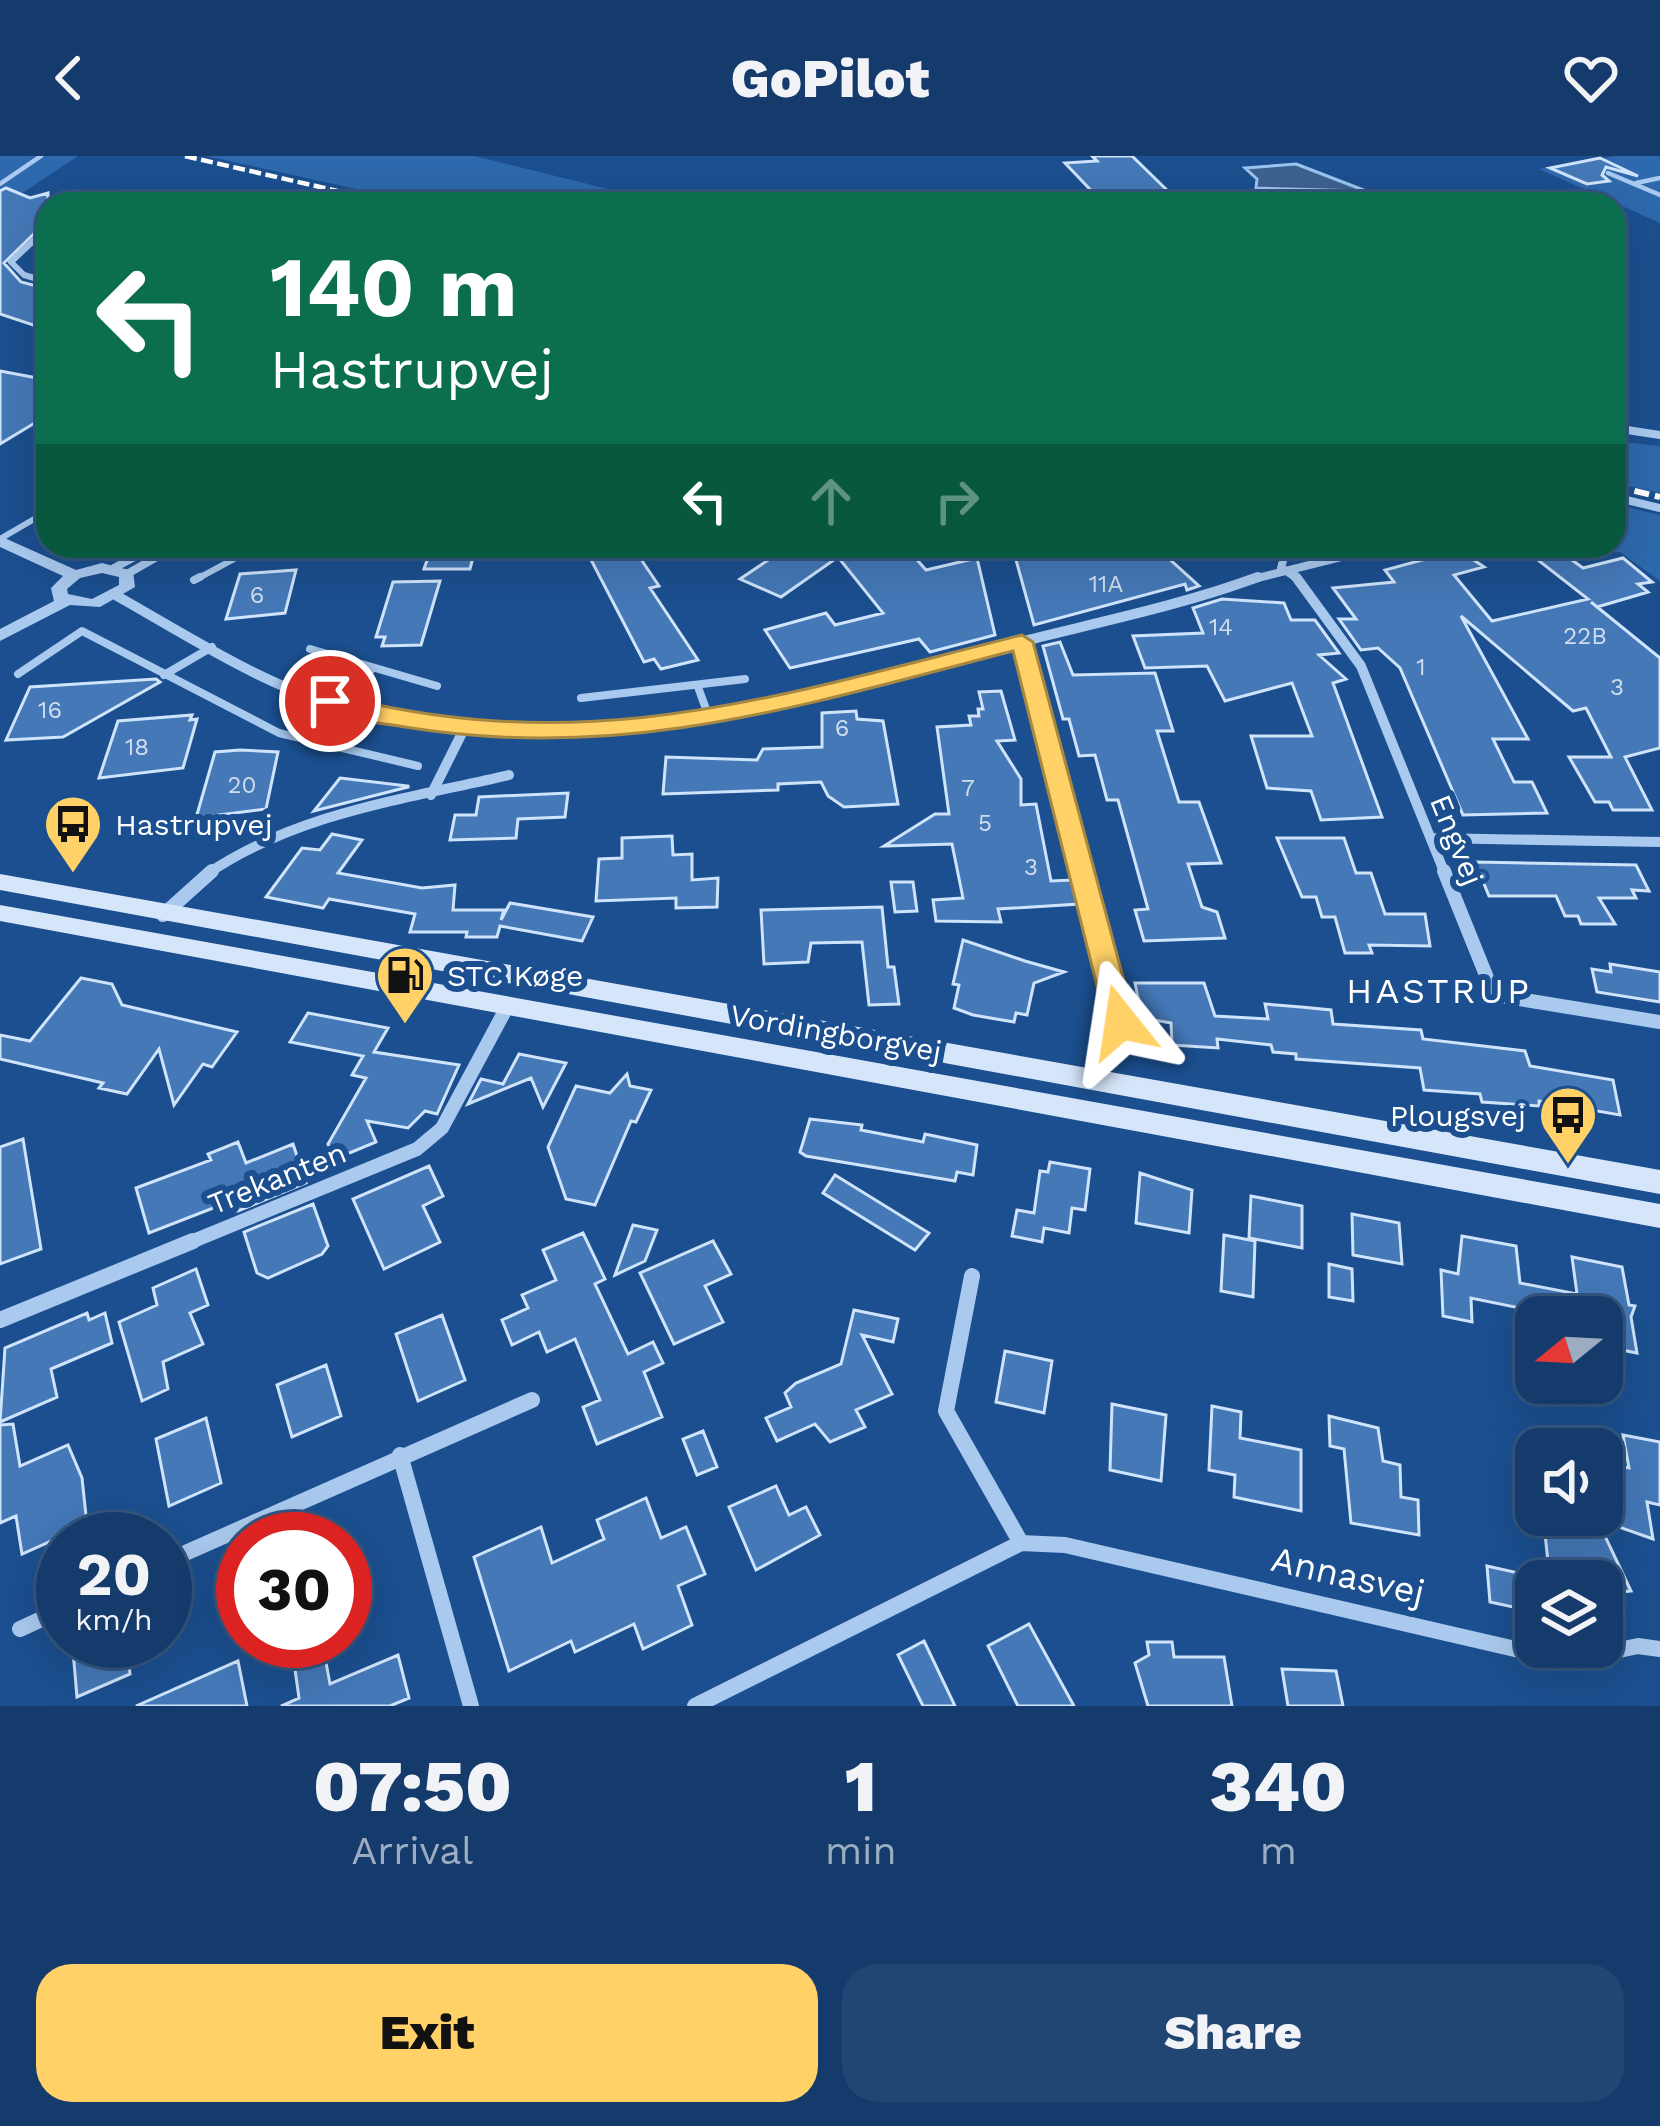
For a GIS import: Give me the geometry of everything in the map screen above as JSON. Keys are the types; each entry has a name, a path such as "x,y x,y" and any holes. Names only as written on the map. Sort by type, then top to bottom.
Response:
{"main road":[{"name":"Vordingborgvej","path":"0,882 1660,1182"},
{"name":"Vordingborgvej","path":"0,914 1660,1216"}],"street":[{"path":"36,238 11,262 24,275 36,278"},
{"path":"1626,430 1660,435"},
{"path":"1626,500 1660,508"},
{"path":"0,540 36,557"},
{"path":"38,558 74,575 121,571 150,558"},
{"path":"121,571 139,558"},
{"path":"1281,568 1284,558"},
{"path":"117,596 276,681 360,712 464,729 593,733 710,720 1022,642 1328,558"},
{"name":"Engvej","path":"1281,568 1296,576 1361,666 1494,995 1660,1022"},
{"path":"0,637 65,601 94,604 117,596 129,584 121,571"},
{"path":"65,601 59,588 74,575"},
{"path":"1022,642 1121,1022"},
{"path":"431,795 464,729"},
{"path":"163,915 189,883 218,862 271,838 508,775"},
{"path":"1431,838 1660,842"},
{"name":"Trekanten","path":"0,1320 418,1149 442,1127 507,1007"},
{"path":"695,1706 1021,1544 946,1411 972,1276"},
{"path":"192,1550 532,1400"},
{"path":"400,1455 471,1706"},
{"name":"Annasvej","path":"1021,1544 1065,1545 1567,1661 1638,1646 1660,1648"},
{"path":"20,1629 36,1622"}],"lane":[{"path":"0,184 41,156"},
{"path":"1608,172 1660,195"},
{"path":"1633,184 1660,178"},
{"path":"0,540 36,518"},
{"path":"194,580 235,558"},
{"path":"18,674 82,632 279,733 418,766"},
{"path":"164,675 212,647"},
{"path":"310,650 437,686"},
{"path":"330,701 371,670"},
{"path":"581,698 745,679"},
{"path":"698,687 710,720"}],"shaded area":[{"path":"0,156 78,156 0,208"},
{"path":"206,156 474,156 620,192 370,192"},
{"path":"1616,156 1660,156 1660,223 1626,208 1626,192 1591,192 1539,169"},
{"path":"1296,164 1366,191 1256,188 1257,179 1245,168"},
{"path":"1626,442 1660,446 1660,493 1626,486"},
{"path":"1626,507 1660,515 1660,581 1626,556"}],"building":[{"path":"1092,156 1132,156 1169,192 1093,192 1065,163 1097,161"},
{"path":"1600,158 1638,176 1606,167 1602,175 1609,181 1587,184 1550,168"},
{"path":"6,188 36,196 36,232 4,263 21,282 36,286 36,326 0,314 0,191"},
{"path":"0,371 36,378 36,422 0,444"},
{"path":"428,558 473,558 470,569 424,569"},
{"path":"590,558 640,558 659,586 650,588 698,660 661,669 654,659 644,662"},
{"path":"771,558 837,558 781,597 740,579"},
{"path":"839,558 916,558 926,570 977,558 995,635 930,652 919,639 790,668 765,630 826,613 835,625 883,613"},
{"path":"1015,558 1168,558 1199,586 1187,590 1185,584 1034,625"},
{"path":"1429,558 1471,558 1484,567 1454,575 1492,621 1588,599 1535,558 1569,558 1583,568 1623,558 1652,582 1638,584 1648,592 1597,607 1660,658 1660,748 1625,757 1652,810 1613,810 1609,802 1595,802 1569,757 1611,757 1586,708 1573,711 1461,616 1528,739 1493,739 1514,782 1532,782 1547,813 1463,815 1400,668 1378,648 1361,650 1339,619 1356,619 1333,588 1394,582 1385,570"},
{"path":"296,570 285,613 226,619 240,574"},
{"path":"440,581 421,645 382,646 385,637 376,637 393,582"},
{"path":"1222,599 1284,603 1291,620 1315,620 1339,653 1319,655 1346,679 1333,683 1382,817 1321,820 1311,791 1267,788 1251,736 1312,736 1292,683 1225,701 1207,666 1145,668 1133,636 1203,633 1193,608"},
{"path":"1060,642 1073,675 1155,673 1173,731 1157,731 1179,802 1199,802 1221,863 1188,864 1202,907 1217,912 1225,938 1144,941 1135,910 1148,909 1118,800 1107,800 1095,755 1079,756 1069,719 1063,719 1043,646"},
{"path":"160,682 63,737 6,740 30,687"},
{"path":"1001,691 1015,740 997,741 1021,779 1021,805 1036,804 1051,881 1073,880 1079,904 998,909 1001,922 936,921 933,900 963,898 952,844 884,846 935,814 949,814 937,727 971,725 969,716 979,716 978,709 983,709 979,692"},
{"path":"856,711 857,719 883,721 898,804 844,807 828,796 821,782 778,784 778,790 663,794 666,757 757,760 763,749 822,747 822,713"},
{"path":"192,715 190,720 197,719 183,768 99,778 118,721"},
{"path":"215,752 278,752 266,809 196,818"},
{"path":"340,778 408,786 408,787 314,811"},
{"path":"568,793 565,817 518,819 516,838 450,840 455,815 476,815 479,797"},
{"path":"332,834 362,840 338,873 422,888 455,885 453,910 504,910 501,920 510,903 593,917 582,941 500,926 497,937 466,937 467,932 410,932 415,914 329,899 323,908 266,897 302,848 320,850"},
{"path":"672,836 673,855 692,854 692,880 718,878 717,907 676,908 676,898 596,901 599,859 622,858 622,838"},
{"path":"1277,838 1344,838 1356,873 1371,873 1385,914 1425,914 1430,946 1369,945 1372,953 1345,953 1335,917 1322,917 1316,897 1302,897"},
{"path":"1475,862 1636,865 1649,891 1632,890 1636,898 1599,898 1615,924 1581,924 1578,916 1565,916 1556,896 1489,896"},
{"path":"891,882 913,882 917,911 895,912"},
{"path":"882,907 888,967 894,967 899,1004 869,1005 862,942 811,943 808,962 764,964 761,910"},
{"path":"963,940 1064,972 1034,983 1027,1015 1016,1013 1014,1022 973,1015 954,1008 959,985 953,984"},
{"path":"1610,964 1660,972 1660,1002 1597,992 1592,969 1611,972"},
{"path":"81,978 112,984 122,1005 237,1032 212,1067 203,1064 174,1105 159,1049 127,1094 99,1088 103,1083 0,1059 0,1035 30,1041"},
{"path":"1135,983 1204,983 1215,1016 1268,1019 1265,1004 1331,1010 1333,1024 1421,1030 1423,1039 1525,1051 1530,1066 1613,1080 1620,1115 1539,1101 1539,1106 1482,1102 1480,1094 1424,1090 1420,1068 1296,1059 1296,1054 1273,1052 1271,1045 1217,1039 1218,1048 1172,1045 1171,1023 1142,1018"},
{"path":"308,1013 388,1028 374,1052 459,1065 437,1114 425,1111 408,1128 367,1121 376,1142 335,1159 328,1144 366,1078 352,1075 363,1056 290,1042"},
{"path":"519,1054 566,1063 543,1107 531,1078 468,1104 481,1079 503,1084"},
{"path":"627,1074 630,1086 651,1090 636,1122 631,1121 595,1205 566,1199 548,1147 576,1086 610,1093"},
{"path":"810,1119 862,1125 861,1130 923,1142 925,1134 977,1145 973,1175 957,1172 955,1181 806,1156 800,1152"},
{"path":"23,1139 41,1249 0,1264 0,1147"},
{"path":"238,1142 246,1163 293,1144 306,1183 238,1211 228,1210 226,1203 149,1233 136,1188 211,1160 208,1154"},
{"path":"1050,1162 1090,1169 1085,1210 1072,1208 1069,1233 1044,1228 1042,1242 1012,1236 1017,1210 1034,1213 1040,1171 1048,1172"},
{"path":"429,1166 443,1196 423,1206 440,1242 384,1269 353,1199"},
{"path":"1140,1173 1192,1190 1189,1233 1136,1223"},
{"path":"835,1175 929,1233 915,1250 823,1193"},
{"path":"1251,1196 1302,1206 1302,1248 1249,1238"},
{"path":"313,1204 328,1246 322,1254 268,1278 257,1273 244,1232"},
{"path":"1352,1214 1399,1223 1402,1264 1353,1255"},
{"path":"633,1225 657,1230 645,1261 615,1275"},
{"path":"583,1233 605,1279 595,1284 628,1354 653,1342 663,1363 644,1372 662,1417 597,1444 583,1407 600,1400 575,1339 547,1352 539,1332 512,1345 502,1320 528,1308 522,1295 556,1280 543,1250"},
{"path":"1224,1235 1255,1241 1253,1297 1221,1291"},
{"path":"1462,1236 1516,1246 1520,1283 1577,1294 1572,1257 1622,1267 1629,1305 1635,1306 1631,1317 1637,1353 1623,1350 1623,1296 1515,1296 1515,1307 1471,1298 1472,1322 1443,1316 1441,1270 1458,1274"},
{"path":"713,1241 731,1274 705,1286 723,1322 674,1344 640,1273"},
{"path":"1329,1264 1352,1269 1353,1301 1329,1297"},
{"path":"196,1269 208,1305 190,1313 203,1344 163,1362 168,1389 142,1401 119,1322 157,1305 153,1288"},
{"path":"854,1310 898,1319 893,1342 862,1335 892,1394 856,1410 865,1427 830,1442 815,1424 777,1441 766,1418 791,1407 785,1393 796,1383 841,1364"},
{"path":"87,1313 89,1320 105,1313 112,1343 51,1369 57,1397 0,1422 5,1348"},
{"path":"442,1315 465,1380 418,1401 396,1334"},
{"path":"1005,1351 1052,1361 1044,1413 996,1402"},
{"path":"326,1365 341,1416 292,1437 277,1385"},
{"path":"1112,1404 1166,1415 1161,1481 1110,1470"},
{"path":"1212,1406 1241,1412 1240,1438 1301,1450 1301,1511 1234,1497 1235,1475 1209,1470"},
{"path":"1329,1416 1378,1428 1383,1461 1400,1465 1401,1497 1418,1500 1419,1535 1351,1523 1344,1449 1330,1446"},
{"path":"206,1418 221,1483 169,1506 156,1439"},
{"path":"13,1424 20,1466 68,1445 82,1478 86,1512 36,1512 36,1548 22,1554 16,1516 0,1523 0,1425"},
{"path":"703,1431 717,1467 697,1475 683,1439"},
{"path":"1623,1435 1660,1442 1660,1505 1647,1502 1653,1539 1623,1528 1623,1467 1629,1468"},
{"path":"776,1486 789,1515 806,1507 820,1535 756,1570 729,1507"},
{"path":"646,1498 661,1538 686,1527 705,1574 678,1586 692,1625 643,1649 634,1624 575,1652 571,1641 509,1671 474,1557 541,1527 552,1563 604,1539 597,1520"},
{"path":"1545,1536 1605,1536 1616,1560 1548,1560"},
{"path":"1487,1566 1515,1572 1515,1607 1490,1602"},
{"path":"1029,1624 1074,1706 1018,1706 988,1646"},
{"path":"924,1641 955,1706 923,1706 898,1655"},
{"path":"1147,1642 1172,1642 1174,1657 1224,1657 1232,1706 1148,1706 1135,1663 1149,1655"},
{"path":"398,1655 409,1698 390,1706 281,1706 299,1698 295,1668 327,1668 330,1684"},
{"path":"74,1668 129,1668 130,1674 77,1697"},
{"path":"222,1668 239,1668 247,1706 136,1706"},
{"path":"1282,1669 1336,1671 1343,1706 1288,1706"}],"railway":[{"path":"185,156 342,192"},
{"path":"1626,489 1660,497"}],"place":[{"name":"Hastrupvej","path":"73,875"},
{"name":"STC Køge","path":"405,1026"},
{"name":"Plougsvej","path":"1568,1166"}],"district":[{"name":"HASTRUP","path":"1439,991"}],"route":[{"path":"330,701 360,712 464,729 593,733 731,716 1022,642 1121,1022"}]}
